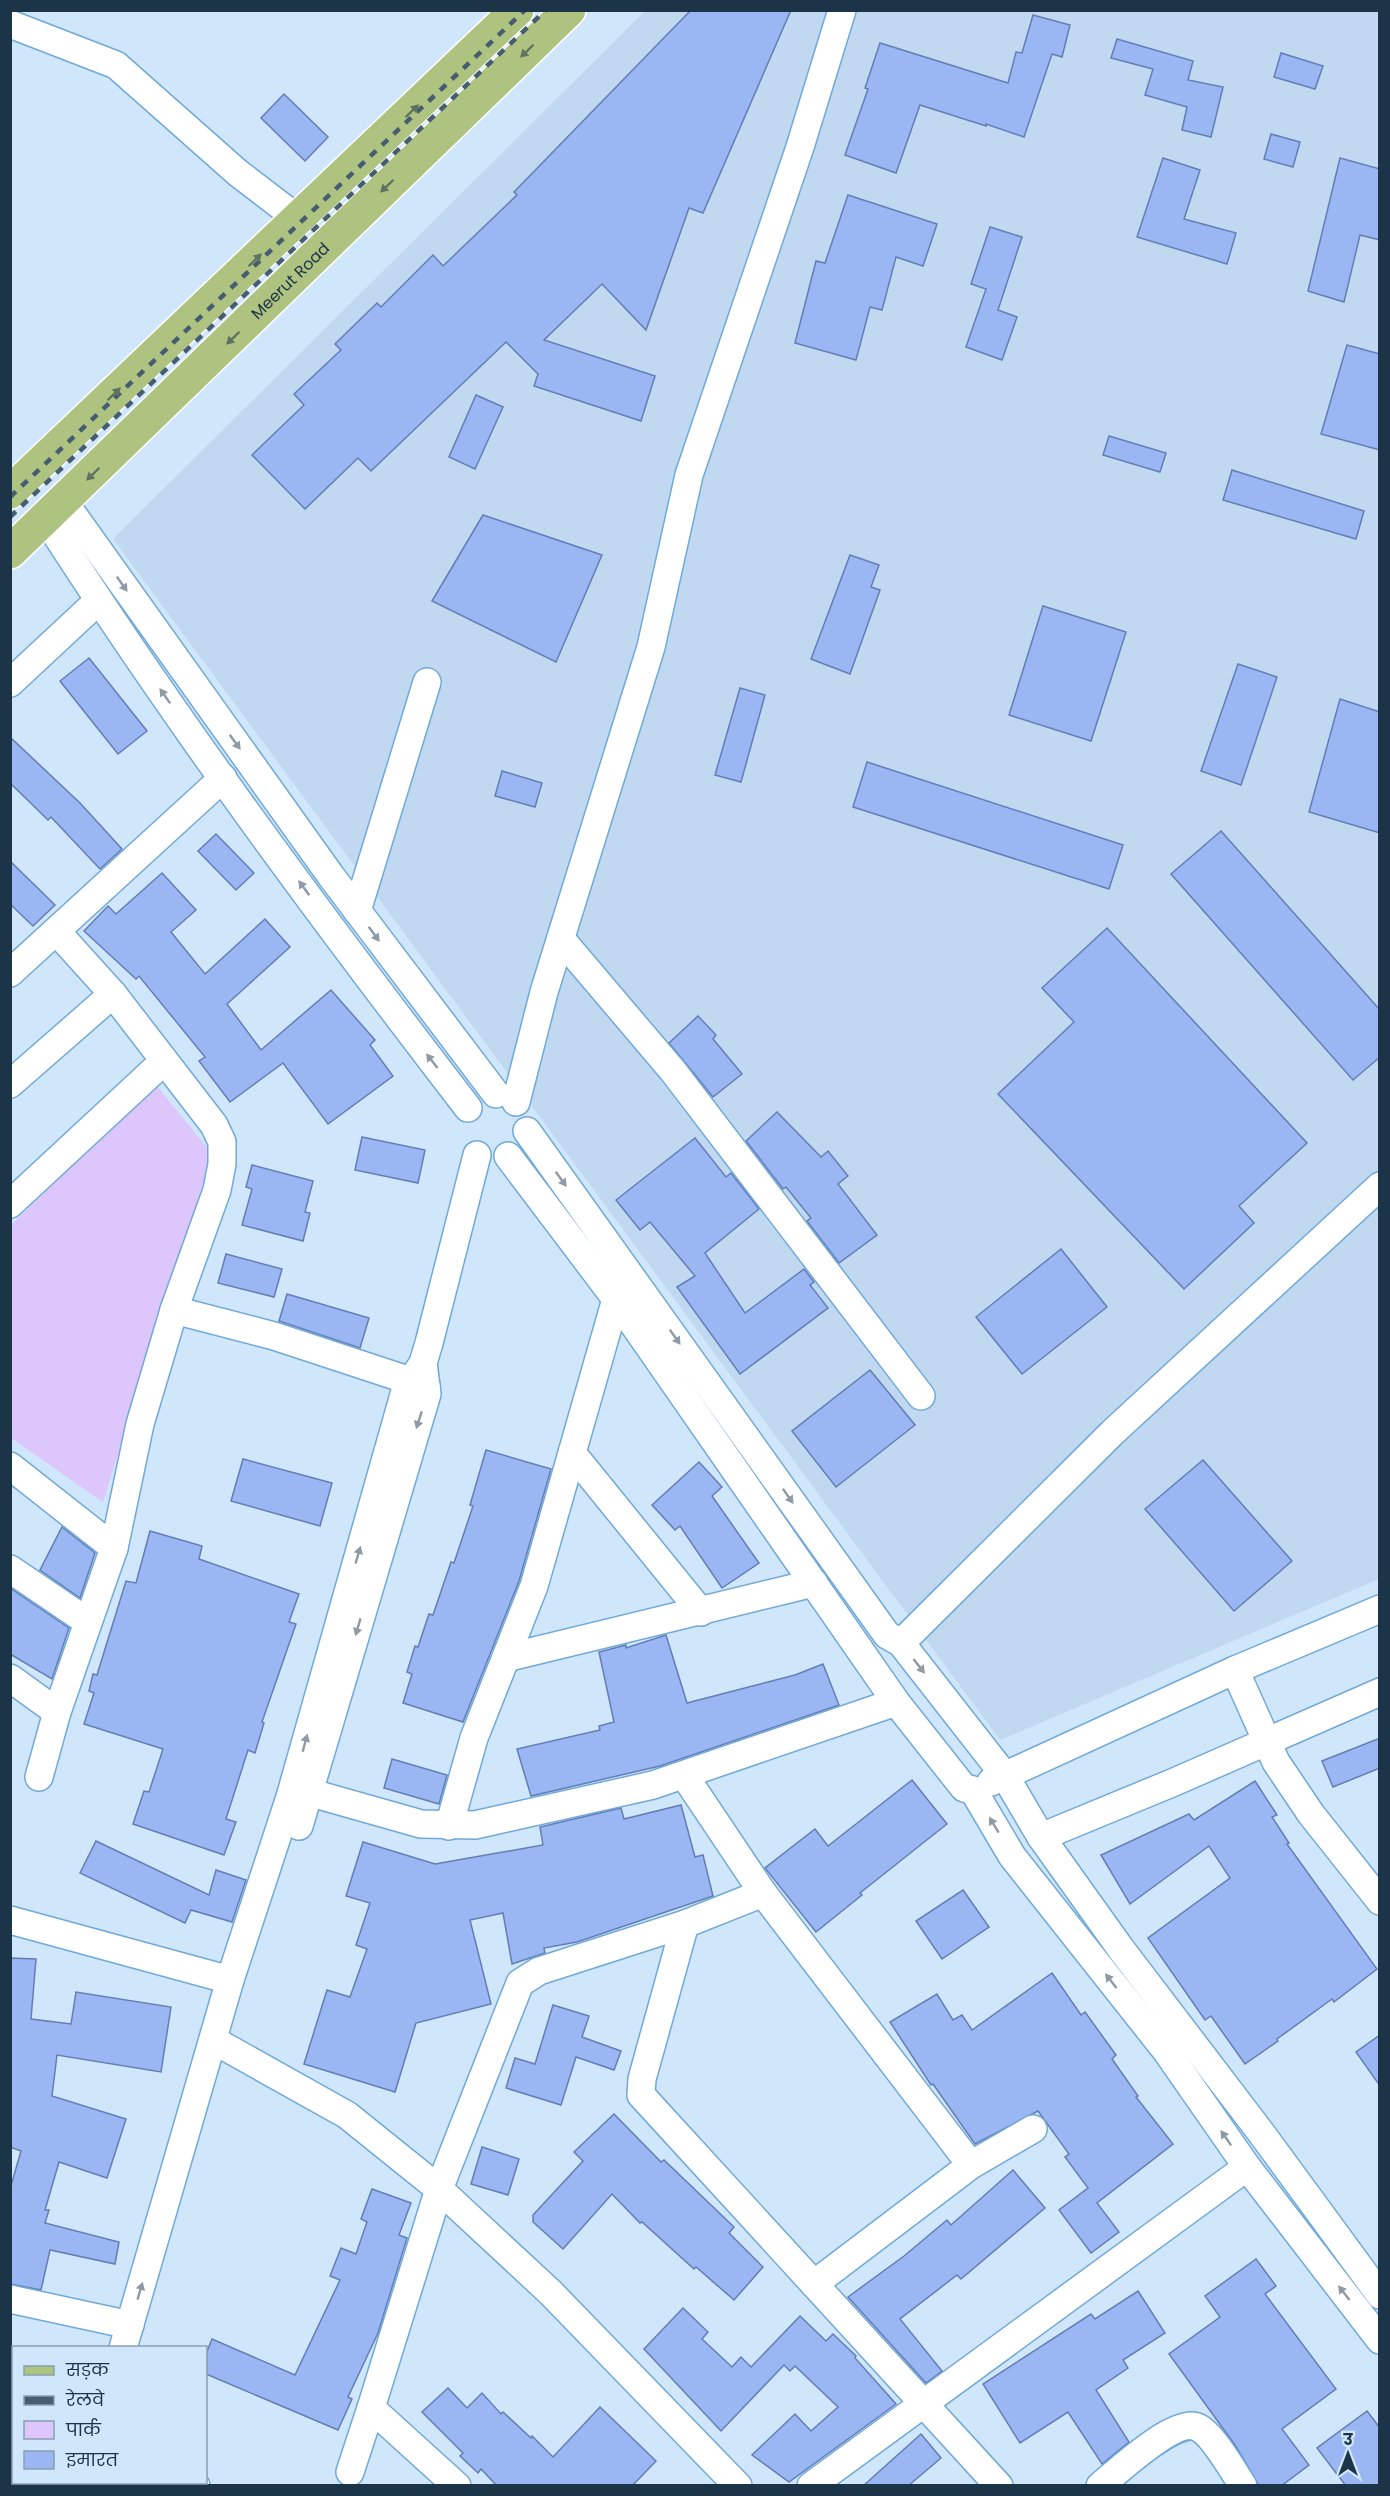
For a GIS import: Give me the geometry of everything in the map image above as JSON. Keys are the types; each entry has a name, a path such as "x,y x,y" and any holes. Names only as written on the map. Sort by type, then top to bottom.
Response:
{"main road":[{"path":"55,510 23,481 517,10"},
{"name":"Meerut Road","path":"10,552 569,10"}],"street":[{"path":"506,1098 527,1053 651,647 689,475 800,147 842,10"},
{"path":"10,24 116,65 238,173 298,219"},
{"path":"55,510 104,558 357,911 526,1120 527,1131 524,1141 508,1156 493,1159 468,1132 384,999 98,601 81,574 55,510"},
{"path":"81,574 104,558"},
{"path":"10,683 98,601"},
{"path":"357,911 427,682"},
{"path":"10,973 223,778"},
{"path":"39,1777 57,1712 114,1548 140,1424 174,1310 217,1190 222,1164 222,1142 214,1125 113,994 57,932"},
{"path":"561,939 673,1071 921,1396"},
{"path":"10,1084 113,994"},
{"path":"10,1204 164,1061"},
{"path":"10,2299 132,2340 221,2044 302,1790 420,1377 468,1132 485,1096 506,1098"},
{"path":"527,1131 887,1635 901,1643 1005,1776 1041,1837 1121,1949 1262,2134 1380,2295"},
{"path":"508,1156 616,1299 896,1702 964,1788 973,1790 1235,1670 1380,1609"},
{"path":"901,1643 1113,1432 1380,1186"},
{"path":"449,1826 474,1738 534,1586 616,1299"},
{"path":"174,1310 420,1377"},
{"path":"572,1453 701,1612"},
{"path":"10,1466 114,1548"},
{"path":"10,1569 88,1622"},
{"path":"506,1658 814,1583"},
{"path":"1235,1670 1264,1740 1311,1814 1380,1901"},
{"path":"10,1678 57,1712"},
{"path":"1041,1837 1172,1783 1264,1740 1380,1692"},
{"path":"302,1790 421,1824 475,1825 684,1775 896,1702"},
{"path":"684,1775 763,1893 971,2165"},
{"path":"221,2044 230,1980 302,1790"},
{"path":"973,1790 1012,1856 1167,2052 1247,2167 1380,2340"},
{"path":"350,2472 439,2189 520,1983 539,1971 685,1924 763,1893"},
{"path":"10,1920 230,1980"},
{"path":"685,1924 642,2079 641,2095 999,2486"},
{"path":"221,2044 347,2115 439,2189 551,2293 723,2481"},
{"path":"814,2284 971,2165 1033,2129"},
{"path":"811,2486 922,2402 1247,2167"},
{"path":"371,2408 457,2486"},
{"path":"1100,2486 1170,2432 1184,2425 1198,2427 1210,2438 1243,2486"}],"shaded area":[{"path":"645,11 1379,11 1379,1579 1000,1740 113,539"}],"green space":[{"path":"156,1085 212,1154 103,1502 11,1438 11,1225"}],"building":[{"path":"691,10 791,10 703,213 689,208 646,330 602,284 544,340 655,376 641,421 534,386 538,374 506,342 371,471 358,458 305,509 252,455 304,405 294,394 341,350 335,344 377,303 381,307 433,255 443,266 517,195 514,192"},
{"path":"1033,15 1070,25 1062,57 1052,54 1024,137 920,105 896,173 845,155 868,89 865,88 880,43 1008,83 1016,52 1022,53"},
{"path":"1117,39 1193,61 1188,80 1223,87 1211,137 1182,130 1187,107 1145,95 1153,69 1111,58"},
{"path":"1281,53 1323,66 1315,89 1274,77"},
{"path":"284,94 328,137 305,161 261,118"},
{"path":"1271,134 1300,142 1293,167 1264,159"},
{"path":"1163,158 1200,170 1184,219 1236,233 1227,264 1137,237"},
{"path":"1340,158 1380,169 1380,240 1360,235 1344,302 1308,291"},
{"path":"848,195 937,224 923,266 896,257 882,310 870,307 856,360 795,343 816,261 825,263"},
{"path":"990,227 1022,237 998,310 1017,317 1002,360 966,347 986,289 971,284"},
{"path":"1347,345 1380,354 1380,450 1321,434"},
{"path":"476,395 503,407 475,469 449,457"},
{"path":"1109,436 1166,453 1160,472 1103,455"},
{"path":"1232,470 1364,511 1356,539 1223,500"},
{"path":"483,515 602,555 556,662 432,601"},
{"path":"850,555 879,565 871,587 880,590 850,674 811,659"},
{"path":"1043,606 1126,632 1091,741 1009,715"},
{"path":"89,658 147,731 118,754 60,681"},
{"path":"1238,664 1277,677 1241,785 1201,771"},
{"path":"740,688 765,695 741,782 715,775"},
{"path":"1340,699 1380,712 1380,833 1309,812"},
{"path":"10,737 80,803 122,849 100,869 51,817 48,820 10,783"},
{"path":"867,762 1123,845 1109,889 853,807"},
{"path":"502,771 542,783 535,807 495,796"},
{"path":"1221,831 1380,1010 1380,1057 1353,1080 1171,874"},
{"path":"216,834 254,873 236,890 198,851"},
{"path":"10,861 55,905 33,926 10,904"},
{"path":"162,873 196,910 171,932 205,974 265,919 290,947 227,1004 261,1050 331,990 375,1040 370,1045 393,1076 328,1124 283,1063 230,1102 199,1061 205,1057 139,976 136,979 84,931 108,906 116,914"},
{"path":"1107,928 1307,1143 1239,1206 1254,1223 1184,1289 998,1094 1074,1022 1042,988"},
{"path":"698,1016 716,1035 713,1039 742,1074 713,1097 669,1043"},
{"path":"777,1112 821,1157 828,1151 848,1176 838,1184 877,1235 839,1263 807,1221 811,1218 786,1187 783,1189 746,1141"},
{"path":"362,1137 425,1150 418,1183 355,1170"},
{"path":"695,1138 726,1177 731,1173 759,1209 705,1253 745,1313 804,1269 814,1282 810,1285 828,1308 740,1374 677,1287 695,1276 650,1222 640,1230 616,1200"},
{"path":"252,1165 313,1181 305,1212 310,1213 303,1241 242,1225 252,1189 246,1187"},
{"path":"1061,1249 1107,1307 1022,1374 976,1317"},
{"path":"226,1254 282,1269 274,1297 218,1283"},
{"path":"287,1294 369,1318 360,1348 279,1321"},
{"path":"870,1370 915,1425 836,1487 792,1431"},
{"path":"486,1450 551,1469 519,1581 463,1722 403,1703 412,1674 407,1672 415,1646 418,1647 429,1614 433,1615 451,1562 454,1563 473,1506 470,1505"},
{"path":"243,1459 332,1483 320,1526 231,1501"},
{"path":"1203,1460 1292,1561 1234,1611 1145,1509"},
{"path":"699,1462 722,1487 712,1496 759,1563 722,1588 680,1526 675,1530 652,1505"},
{"path":"62,1527 95,1553 80,1598 40,1570"},
{"path":"150,1531 202,1546 199,1559 299,1594 289,1622 296,1624 262,1722 264,1723 255,1753 248,1750 226,1819 236,1822 224,1855 133,1824 144,1791 149,1792 163,1749 84,1724 94,1693 89,1691 93,1674 97,1675 126,1581 136,1583"},
{"path":"10,1588 69,1628 52,1679 10,1654"},
{"path":"666,1635 687,1703 795,1675 823,1664 839,1705 660,1766 531,1796 517,1749 600,1730 599,1726 614,1722 599,1652 626,1645 626,1648"},
{"path":"1380,1738 1380,1768 1333,1787 1322,1761"},
{"path":"392,1759 447,1775 439,1804 384,1788"},
{"path":"912,1780 947,1824 860,1893 862,1895 816,1932 765,1868 815,1829 828,1846"},
{"path":"1255,1781 1277,1815 1272,1817 1289,1843 1287,1844 1377,1969 1334,2002 1332,1999 1245,2064 1211,2016 1205,2020 1148,1938 1230,1878 1209,1846 1130,1904 1101,1855 1189,1814 1194,1820"},
{"path":"681,1805 695,1857 703,1855 713,1896 577,1942 544,1948 545,1953 512,1964 503,1913 470,1920 491,2004 416,2023 395,2092 304,2064 327,1990 350,1997 367,1949 356,1945 370,1903 346,1896 363,1842 435,1864 543,1845 540,1827 621,1808 624,1819"},
{"path":"96,1841 209,1895 216,1870 246,1880 232,1922 191,1910 185,1923 80,1873"},
{"path":"963,1890 989,1927 942,1959 916,1921"},
{"path":"10,1958 36,1959 31,2019 71,2024 76,1992 171,2007 161,2072 57,2055 52,2096 126,2119 107,2178 59,2162 45,2210 49,2210 45,2223 119,2242 115,2264 50,2250 41,2290 10,2284 10,2189 21,2151 10,2147"},
{"path":"1052,1973 1081,2015 1085,2012 1116,2055 1112,2059 1138,2096 1136,2097 1173,2144 1097,2203 1119,2232 1091,2253 1059,2210 1088,2188 1065,2157 1069,2154 1038,2111 975,2144 933,2084 931,2085 890,2022 937,1994 953,2020 962,2015 972,2030"},
{"path":"553,2005 589,2016 582,2037 621,2051 614,2070 576,2057 561,2105 506,2088 515,2058 535,2064"},
{"path":"1380,2035 1380,2086 1356,2052"},
{"path":"614,2114 661,2162 664,2160 734,2227 729,2233 763,2267 734,2300 696,2267 694,2269 642,2222 640,2223 612,2194 563,2249 533,2222 533,2215 583,2161 574,2152"},
{"path":"482,2147 519,2159 508,2195 471,2184"},
{"path":"1013,2170 1045,2208 961,2279 957,2275 900,2319 942,2371 926,2383 848,2297 904,2256 947,2220 951,2225"},
{"path":"372,2189 411,2203 399,2235 407,2238 378,2333 348,2397 352,2399 338,2430 207,2374 207,2352 212,2339 295,2375 340,2280 330,2276 341,2248 356,2254 367,2222 361,2219"},
{"path":"1256,2259 1276,2286 1265,2294 1336,2389 1282,2429 1309,2465 1281,2486 1259,2486 1235,2445 1169,2354 1220,2317 1205,2296"},
{"path":"1138,2291 1165,2333 1123,2360 1128,2368 1096,2390 1129,2442 1102,2464 1068,2412 1020,2443 983,2384 1091,2314 1095,2319"},
{"path":"683,2308 708,2332 702,2339 732,2367 741,2357 751,2367 800,2316 826,2341 833,2334 856,2356 855,2358 896,2404 789,2482 752,2455 795,2414 811,2431 838,2407 795,2366 790,2371 784,2365 721,2431 644,2349"},
{"path":"448,2388 467,2408 482,2393 501,2414 503,2412 553,2457 600,2407 656,2461 632,2486 497,2486 481,2469 478,2473 460,2456 463,2453 422,2412"},
{"path":"1367,2411 1380,2428 1380,2486 1346,2486 1317,2448"},
{"path":"921,2434 941,2458 908,2486 863,2486"}],"railway":[{"path":"10,497 525,10"},
{"path":"10,517 546,10"}]}
